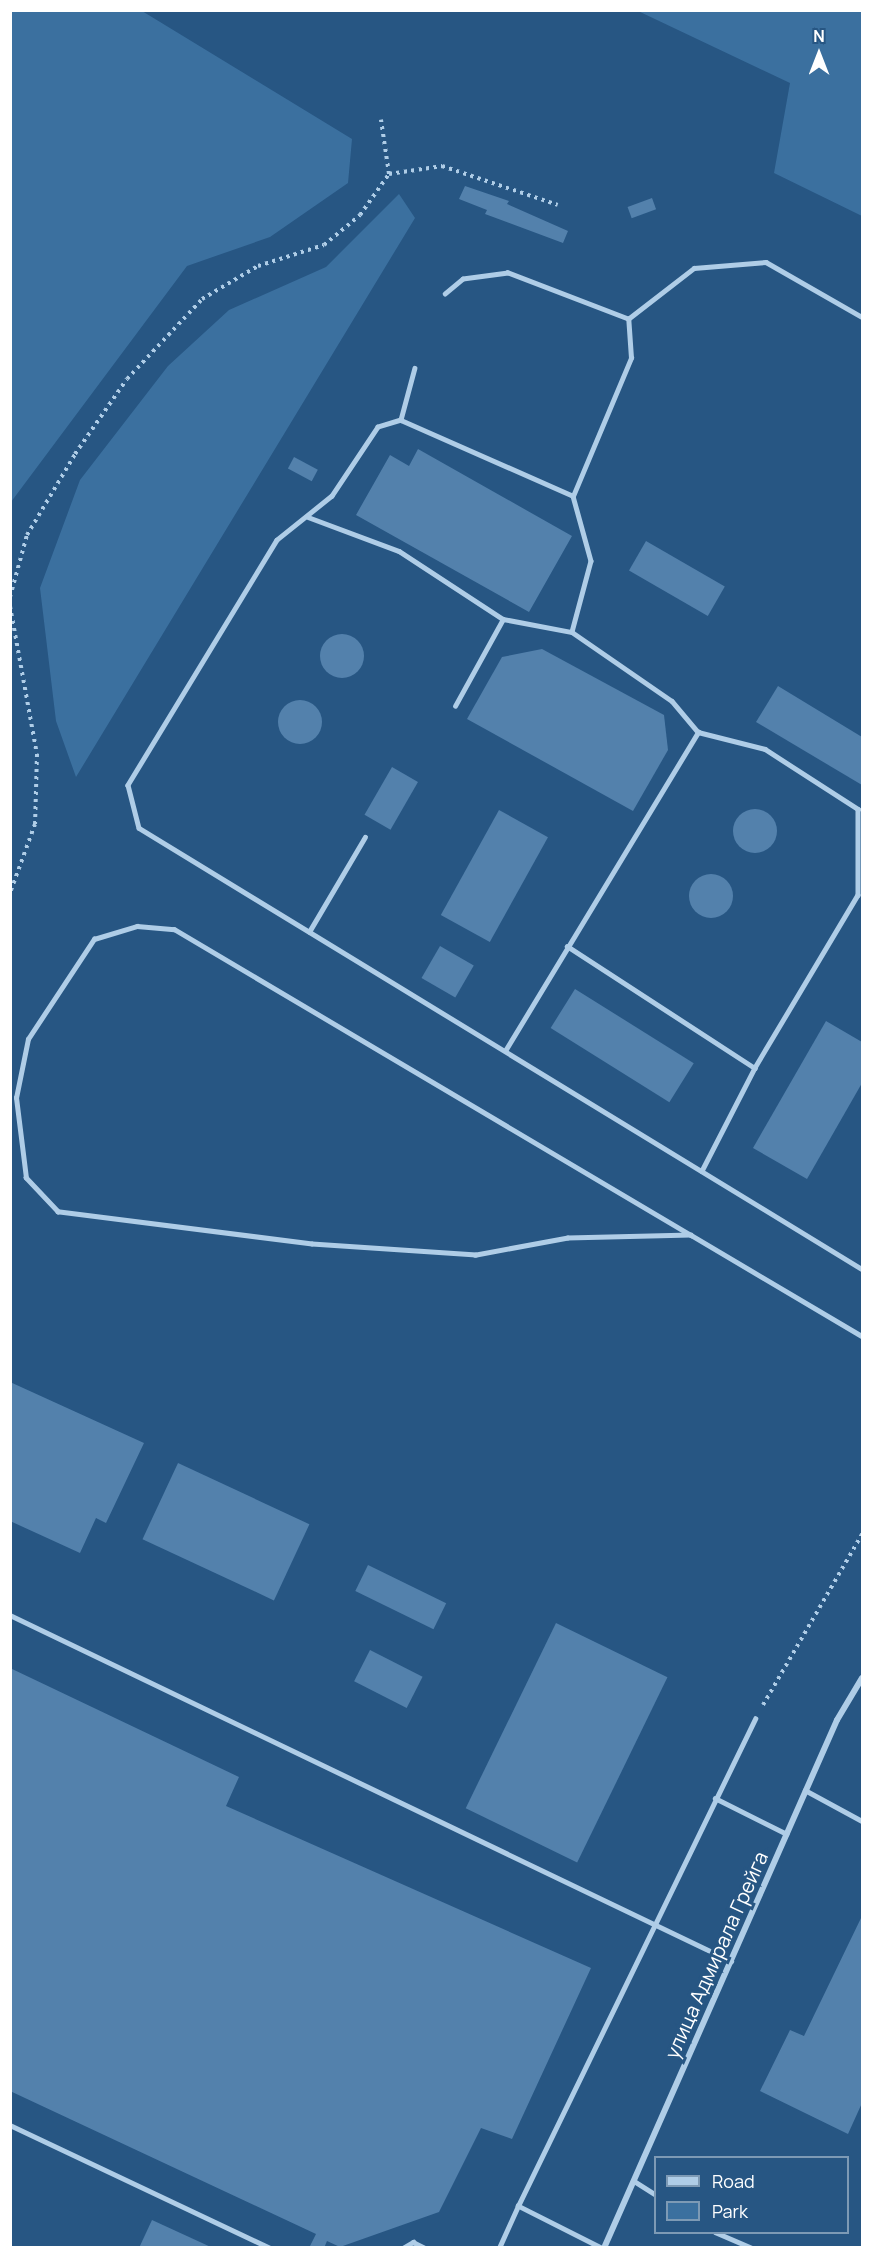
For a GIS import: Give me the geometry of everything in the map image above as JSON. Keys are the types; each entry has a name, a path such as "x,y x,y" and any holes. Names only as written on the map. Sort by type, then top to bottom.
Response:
{"street":[{"name":"улица Адмирала Грейга","path":"602,2247 634,2181 805,1790 837,1720 862,1678"}],"lane":[{"path":"628,320 694,268 766,262 862,316"},
{"path":"445,294 463,279 508,273 628,320"},
{"path":"572,632 591,561 573,496 631,358 628,320"},
{"path":"401,420 415,368"},
{"path":"573,496 401,420 378,427 332,496 277,540 128,784 139,828 862,1269"},
{"path":"308,516 399,551 503,619 572,632 672,701 698,732 765,749 860,809 858,895 755,1068 702,1171"},
{"path":"455,706 503,619"},
{"path":"505,1051 698,732"},
{"path":"309,932 365,837"},
{"path":"691,1235 568,1238 477,1255 312,1244 58,1212 26,1178 16,1098 28,1039 94,939 137,926 174,929 862,1336"},
{"path":"567,946 755,1068"},
{"path":"10,1616 652,1926 731,1961"},
{"path":"499,2247 652,1926 755,1719"},
{"path":"805,1790 862,1821"},
{"path":"715,1798 787,1834"},
{"path":"10,2125 270,2247"},
{"path":"634,2181 654,2194"},
{"path":"518,2206 602,2247"},
{"path":"721,2234 752,2247"},
{"path":"403,2247 412,2242 425,2247"}],"path":[{"path":"10,597 27,535 75,454 127,380 202,299 258,266 324,245 360,215 388,174 381,120"},
{"path":"388,174 442,166 558,205"},
{"path":"10,606 37,754 35,824 10,893"},
{"path":"755,1719 862,1534"}],"green space":[{"path":"11,10 142,11 352,139 348,183 270,237 187,266 11,502"},
{"path":"638,11 862,11 862,216 774,173 790,83"},
{"path":"399,194 415,218 76,777 56,721 40,588 80,480 168,366 229,310 326,267"}],"building":[{"path":"465,186 509,201 507,204 568,231 563,243 485,214 487,210 459,199"},
{"path":"652,198 656,209 632,218 628,207"},
{"path":"418,449 572,536 529,612 356,515 390,455 409,466"},
{"path":"294,457 318,470 312,481 288,468"},
{"path":"646,541 725,586 708,616 629,570"},
{"path":"342,634 357,641 364,656 357,671 342,678 327,671 320,656 327,641"},
{"path":"542,649 664,715 668,750 633,811 467,719 502,657"},
{"path":"778,686 862,737 862,785 756,722"},
{"path":"300,700 315,707 322,722 315,737 300,744 285,737 278,722 285,707"},
{"path":"392,767 418,782 390,830 364,815"},
{"path":"755,809 770,816 777,831 770,846 755,853 740,846 733,831 740,816"},
{"path":"499,810 548,837 490,942 441,915"},
{"path":"711,874 726,881 733,896 726,911 711,918 696,911 689,896 696,881"},
{"path":"440,946 474,966 455,998 422,978"},
{"path":"575,989 694,1063 669,1102 551,1028"},
{"path":"826,1021 862,1042 862,1083 807,1179 753,1148"},
{"path":"10,1382 144,1443 106,1523 96,1518 80,1553 10,1521"},
{"path":"178,1463 309,1524 274,1600 143,1539"},
{"path":"368,1565 446,1603 433,1629 355,1591"},
{"path":"556,1623 667,1677 577,1863 466,1808"},
{"path":"370,1650 423,1677 407,1708 354,1681"},
{"path":"10,1668 239,1777 226,1806 591,1968 512,2139 481,2128 439,2212 340,2247 327,2241 324,2248 309,2248 316,2234 10,2091"},
{"path":"862,1916 862,2103 848,2134 760,2091 790,2030 804,2036"},
{"path":"152,2220 213,2248 139,2248"}]}
